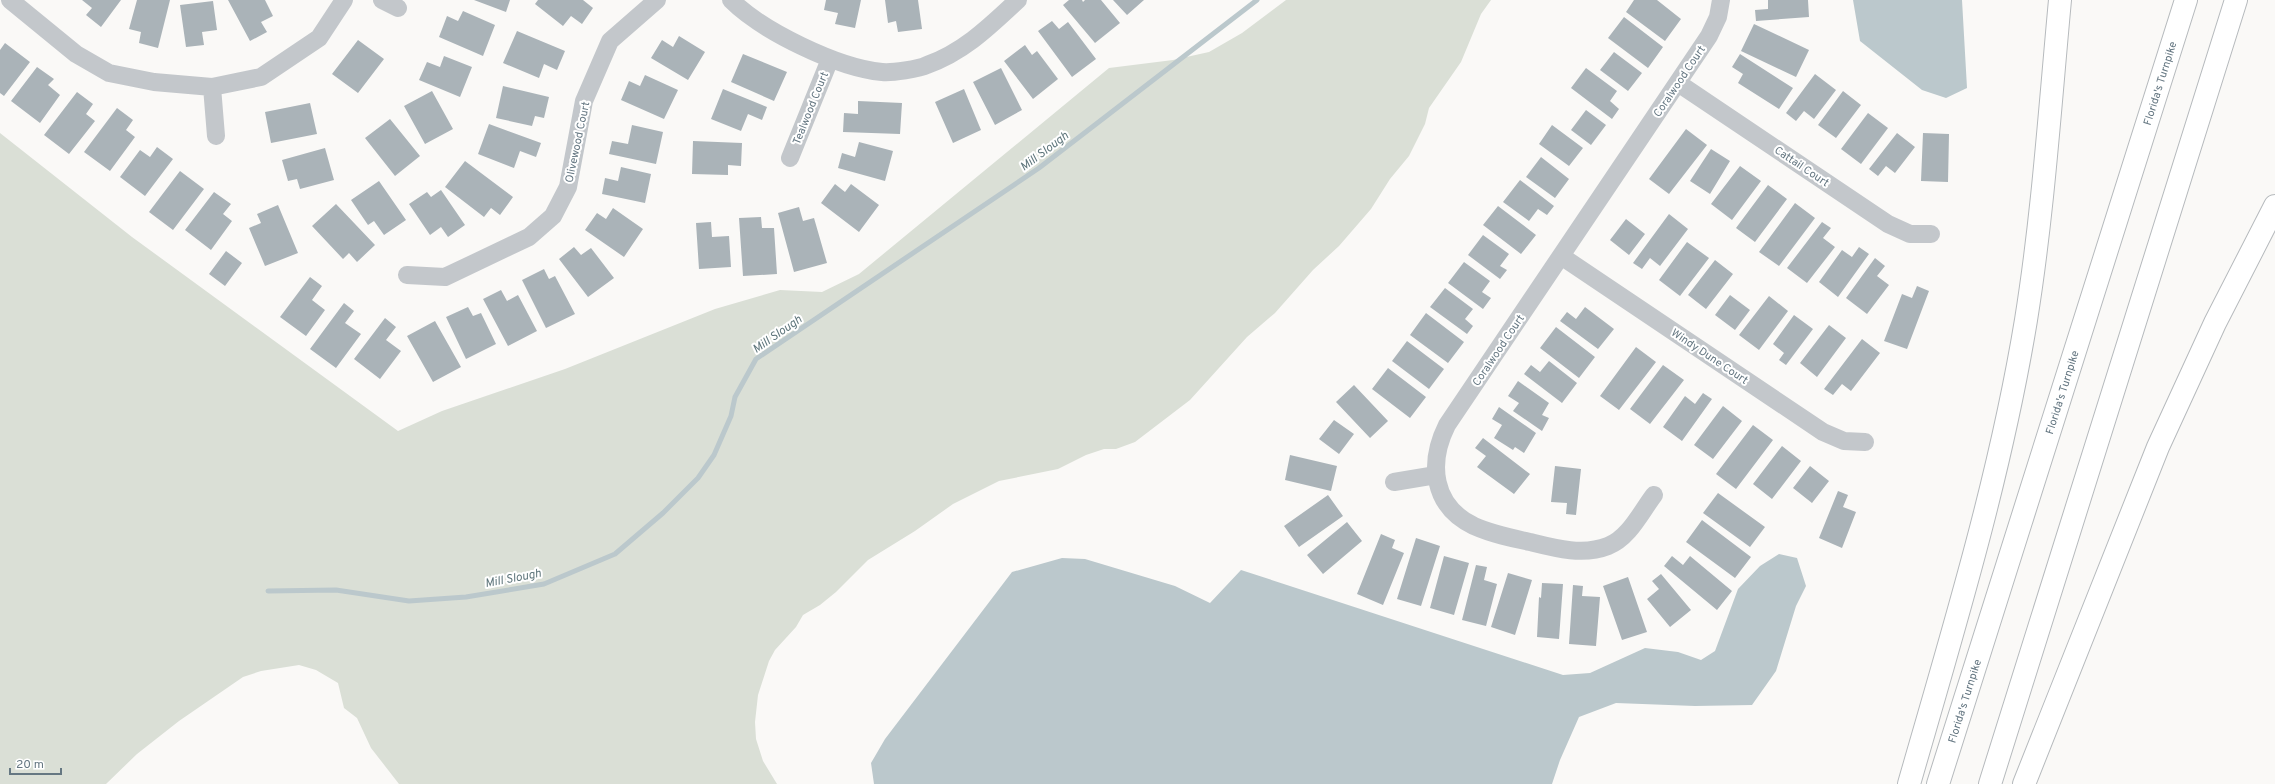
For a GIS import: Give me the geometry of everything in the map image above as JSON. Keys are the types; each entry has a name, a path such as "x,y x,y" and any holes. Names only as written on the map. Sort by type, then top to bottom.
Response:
{"highway":[{"path":"1909,784 1975,556 2005,429 2026,320 2040,216 2060,0"},
{"name":"Florida's Turnpike","path":"1938,784 2186,0"},
{"path":"1990,784 2236,0"},
{"path":"2024,784 2158,447 2215,323 2275,206"}],"street":[{"path":"10,0 76,54 109,73 154,82 212,87 261,77 319,38 344,0"},
{"name":"Olivewood Court","path":"407,275 445,277 529,237 553,216 568,187 584,100 610,41 657,0"},
{"path":"730,0 783,36 830,59 883,72 927,66 975,40 1018,0"},
{"name":"Coralwood Court","path":"1654,495 1624,535 1616,541 1599,549 1576,550 1539,544 1498,534 1474,526 1461,517 1449,506 1443,497 1436,475 1435,457 1447,425 1714,27 1721,0"},
{"name":"Tealwood Court","path":"790,158 830,59"},
{"name":"Cattail Court","path":"1678,82 1888,224 1910,234 1931,234"},
{"path":"212,87 216,136"},
{"name":"Windy Dune Court","path":"1561,256 1823,432 1844,441 1865,442"},
{"path":"1394,482 1436,475"}],"shaded area":[{"name":"Mill Slough","path":"1286,0 1491,0 1481,14 1461,62 1429,108 1425,124 1409,156 1390,179 1371,209 1339,246 1313,270 1275,313 1247,337 1190,400 1135,442 1116,449 1104,449 1086,455 1058,469 999,481 953,504 915,531 868,560 836,592 820,605 803,615 796,627 775,650 769,661 758,695 755,722 756,739 763,761 777,784 399,784 371,748 357,718 344,708 338,683 316,670 299,665 261,671 243,677 179,721 137,754 106,784 0,784 0,133 132,237 398,431 442,411 565,369 715,309 780,290 822,292 859,274 1109,68 1173,60 1209,52 1242,33"},
{"path":"1853,0 1962,0 1967,88 1946,98 1922,90 1860,41"},
{"path":"1779,554 1797,558 1806,586 1796,606 1776,671 1752,705 1695,706 1616,703 1579,717 1560,760 1552,784 874,784 871,763 885,739 1012,572 1062,558 1085,559 1175,586 1210,603 1241,570 1563,675 1590,673 1645,648 1678,652 1701,660 1715,651 1738,589 1760,566"}],"building":[{"path":"82,0 121,0 101,27 86,15 92,8"},
{"path":"137,0 170,0 158,48 139,43 141,32 129,29"},
{"path":"228,0 265,0 273,16 261,22 267,32 250,41"},
{"path":"474,0 510,0 506,12"},
{"path":"538,0 583,0 593,8 582,24 571,16 563,26 535,4"},
{"path":"826,0 861,0 855,28 835,24 838,13 824,10"},
{"path":"885,0 918,0 922,29 898,32 896,21 888,23"},
{"path":"1069,0 1082,0 1083,2 1085,0 1101,0 1120,23 1095,43 1063,5"},
{"path":"1113,0 1144,0 1127,15"},
{"path":"1634,0 1657,0 1681,19 1665,41 1626,12"},
{"path":"1768,0 1808,0 1809,17 1756,21 1755,10 1768,9"},
{"path":"213,1 217,30 202,32 204,45 186,47 180,5"},
{"path":"463,11 495,25 483,56 439,37 447,16 458,21"},
{"path":"1624,17 1663,47 1648,68 1608,38"},
{"path":"1052,21 1059,29 1068,22 1096,59 1072,77 1038,31"},
{"path":"1754,24 1809,50 1796,77 1741,51"},
{"path":"517,31 565,51 557,70 544,64 539,78 503,63"},
{"path":"679,36 705,52 688,80 651,58 662,40 673,47"},
{"path":"358,40 384,59 358,93 332,74"},
{"path":"5,43 30,62 4,96 0,93 0,50"},
{"path":"1025,45 1032,55 1037,51 1058,79 1033,99 1004,61"},
{"path":"1614,52 1642,73 1628,91 1600,70"},
{"path":"743,54 787,72 774,101 731,82"},
{"path":"1740,54 1793,88 1779,109 1738,83 1743,74 1732,67"},
{"path":"444,56 472,67 460,97 419,80 427,62 440,67"},
{"path":"37,67 54,79 48,85 60,95 40,123 11,101"},
{"path":"1001,68 1022,110 995,125 973,82"},
{"path":"1586,68 1617,91 1610,101 1619,109 1612,119 1571,88"},
{"path":"1815,74 1836,90 1814,119 1804,111 1796,121 1786,113"},
{"path":"645,75 678,90 664,119 621,100 629,81 640,86"},
{"path":"503,86 549,97 544,118 535,116 532,126 496,118"},
{"path":"723,89 767,107 762,120 748,114 741,131 711,119"},
{"path":"964,89 981,130 953,143 935,102"},
{"path":"432,91 453,129 425,144 404,106"},
{"path":"1843,91 1861,105 1836,138 1818,125"},
{"path":"77,92 93,104 86,114 95,121 69,154 44,135"},
{"path":"858,101 902,103 900,134 843,132 844,113 858,114"},
{"path":"310,103 317,134 271,143 265,112"},
{"path":"117,108 133,120 126,130 135,137 110,171 84,152"},
{"path":"1586,110 1606,125 1591,145 1571,130"},
{"path":"1868,113 1888,128 1861,164 1841,149"},
{"path":"390,119 420,156 395,176 365,138"},
{"path":"489,124 541,143 536,157 520,151 514,168 478,154"},
{"path":"632,125 663,132 656,164 609,154 612,141 628,144"},
{"path":"1552,125 1583,148 1569,166 1539,144"},
{"path":"1686,129 1707,145 1669,194 1649,179"},
{"path":"1897,133 1915,147 1895,173 1886,166 1878,176 1869,169"},
{"path":"1923,133 1949,134 1948,182 1921,181"},
{"path":"693,141 742,143 741,166 728,165 728,175 692,174"},
{"path":"859,142 893,151 885,181 838,168 842,153 855,157"},
{"path":"157,147 173,159 145,196 120,177 140,150 150,157"},
{"path":"325,148 334,180 300,189 297,179 288,181 282,160"},
{"path":"1711,149 1730,161 1710,194 1690,181"},
{"path":"1541,157 1569,179 1555,198 1526,177"},
{"path":"465,161 513,197 500,215 491,208 484,217 445,187"},
{"path":"1740,166 1761,181 1732,220 1711,204"},
{"path":"621,167 651,174 645,203 602,194 605,178 618,181"},
{"path":"180,171 204,189 173,230 149,212"},
{"path":"1520,180 1554,206 1547,215 1538,209 1529,221 1503,202"},
{"path":"379,181 406,220 384,235 374,221 368,225 351,200"},
{"path":"835,184 845,192 851,184 879,205 859,232 821,203"},
{"path":"1768,185 1787,199 1755,242 1736,228"},
{"path":"441,190 465,225 448,237 441,227 430,235 409,204 427,192 431,197"},
{"path":"214,192 231,204 223,214 232,221 211,250 185,230"},
{"path":"1795,203 1815,218 1779,266 1759,252"},
{"path":"336,204 375,245 357,262 349,253 343,259 312,226"},
{"path":"278,205 298,253 265,266 249,228 261,223 257,214"},
{"path":"1498,206 1536,235 1521,254 1483,225"},
{"path":"799,207 803,221 814,218 827,263 794,272 778,213"},
{"path":"613,208 643,229 624,257 585,230 597,213 606,219"},
{"path":"1669,214 1688,229 1660,266 1650,258 1642,269 1633,263"},
{"path":"761,217 762,228 774,228 777,274 743,276 739,218"},
{"path":"1626,219 1645,234 1629,255 1610,240"},
{"path":"711,222 712,237 729,236 731,267 699,269 696,223"},
{"path":"1822,222 1831,228 1823,238 1835,247 1807,283 1787,268"},
{"path":"1483,235 1509,254 1500,266 1507,270 1500,279 1468,255"},
{"path":"1687,242 1709,258 1680,296 1659,280"},
{"path":"574,247 581,255 591,248 614,278 588,297 559,259"},
{"path":"1859,247 1869,254 1838,297 1819,282 1842,250 1852,257"},
{"path":"226,251 242,263 225,286 209,274"},
{"path":"1875,258 1885,266 1877,276 1889,285 1867,314 1846,298"},
{"path":"1715,260 1733,274 1706,309 1688,295"},
{"path":"1464,262 1490,281 1482,292 1491,298 1483,309 1448,283"},
{"path":"544,269 549,279 555,276 575,314 546,328 522,280"},
{"path":"310,277 322,286 312,300 325,310 306,336 280,317"},
{"path":"1917,286 1929,291 1907,349 1884,341 1902,294 1912,298"},
{"path":"1445,288 1473,309 1465,319 1473,326 1467,334 1430,307"},
{"path":"501,290 507,301 518,295 537,331 508,346 483,299"},
{"path":"1730,295 1750,310 1735,330 1715,315"},
{"path":"1769,296 1788,311 1759,350 1739,335"},
{"path":"344,303 354,311 345,323 361,334 336,368 310,349"},
{"path":"468,307 473,316 481,313 496,344 466,359 446,317"},
{"path":"1585,307 1614,329 1598,349 1560,321 1567,312 1576,319"},
{"path":"1426,313 1464,342 1448,363 1410,335"},
{"path":"1794,315 1813,329 1786,365 1779,360 1784,353 1773,344"},
{"path":"385,318 396,327 386,340 401,351 380,379 354,359"},
{"path":"435,321 461,367 433,382 407,336"},
{"path":"1829,325 1846,338 1817,377 1800,363"},
{"path":"1556,327 1595,357 1579,378 1540,348"},
{"path":"1862,339 1880,353 1851,391 1842,384 1833,395 1824,389"},
{"path":"1407,341 1444,369 1429,389 1392,361"},
{"path":"1636,347 1656,362 1619,410 1600,396"},
{"path":"1549,361 1577,383 1562,403 1524,374 1531,365 1540,372"},
{"path":"1663,365 1684,380 1650,424 1630,409"},
{"path":"1388,368 1426,397 1410,418 1372,389"},
{"path":"1518,381 1549,403 1542,415 1549,418 1542,431 1513,411 1519,403 1508,396"},
{"path":"1354,385 1388,421 1370,438 1336,402"},
{"path":"1703,393 1712,399 1682,441 1663,427 1685,396 1695,404"},
{"path":"1723,406 1742,421 1713,459 1694,445"},
{"path":"1499,407 1536,433 1524,453 1515,447 1513,450 1494,438 1502,425 1492,419"},
{"path":"1334,420 1354,434 1339,454 1319,439"},
{"path":"1753,425 1773,440 1736,489 1716,474"},
{"path":"1483,438 1530,474 1514,494 1477,467 1486,456 1475,448"},
{"path":"1782,446 1801,461 1772,499 1753,484"},
{"path":"1290,455 1337,466 1331,491 1285,480"},
{"path":"1555,466 1581,469 1576,515 1566,514 1567,503 1551,502"},
{"path":"1810,466 1829,481 1812,503 1793,488"},
{"path":"1838,491 1848,495 1843,507 1856,512 1842,548 1819,538"},
{"path":"1718,493 1765,527 1750,547 1703,513"},
{"path":"1328,495 1343,516 1299,547 1284,526"},
{"path":"1702,520 1751,557 1735,578 1686,542"},
{"path":"1347,522 1362,541 1323,574 1307,555"},
{"path":"1381,534 1395,540 1392,548 1404,553 1383,605 1357,594"},
{"path":"1416,538 1440,546 1421,606 1397,599"},
{"path":"1444,556 1469,563 1454,615 1430,608"},
{"path":"1672,556 1683,565 1690,556 1732,591 1717,610 1664,566"},
{"path":"1476,565 1487,567 1484,580 1497,584 1486,626 1462,620"},
{"path":"1508,573 1532,580 1515,635 1491,627"},
{"path":"1661,574 1691,610 1670,627 1647,599 1659,589 1652,581"},
{"path":"1628,577 1647,632 1622,640 1603,586"},
{"path":"1542,583 1563,584 1559,639 1537,637 1539,597 1541,598"},
{"path":"1573,585 1583,586 1582,596 1600,597 1596,646 1569,644"}],"waterway":[{"name":"Mill Slough","path":"268,591 336,590 409,601 466,597 544,584 615,554 663,513 698,478 714,455 731,416 735,397 756,359 1039,168 1257,0"}]}
